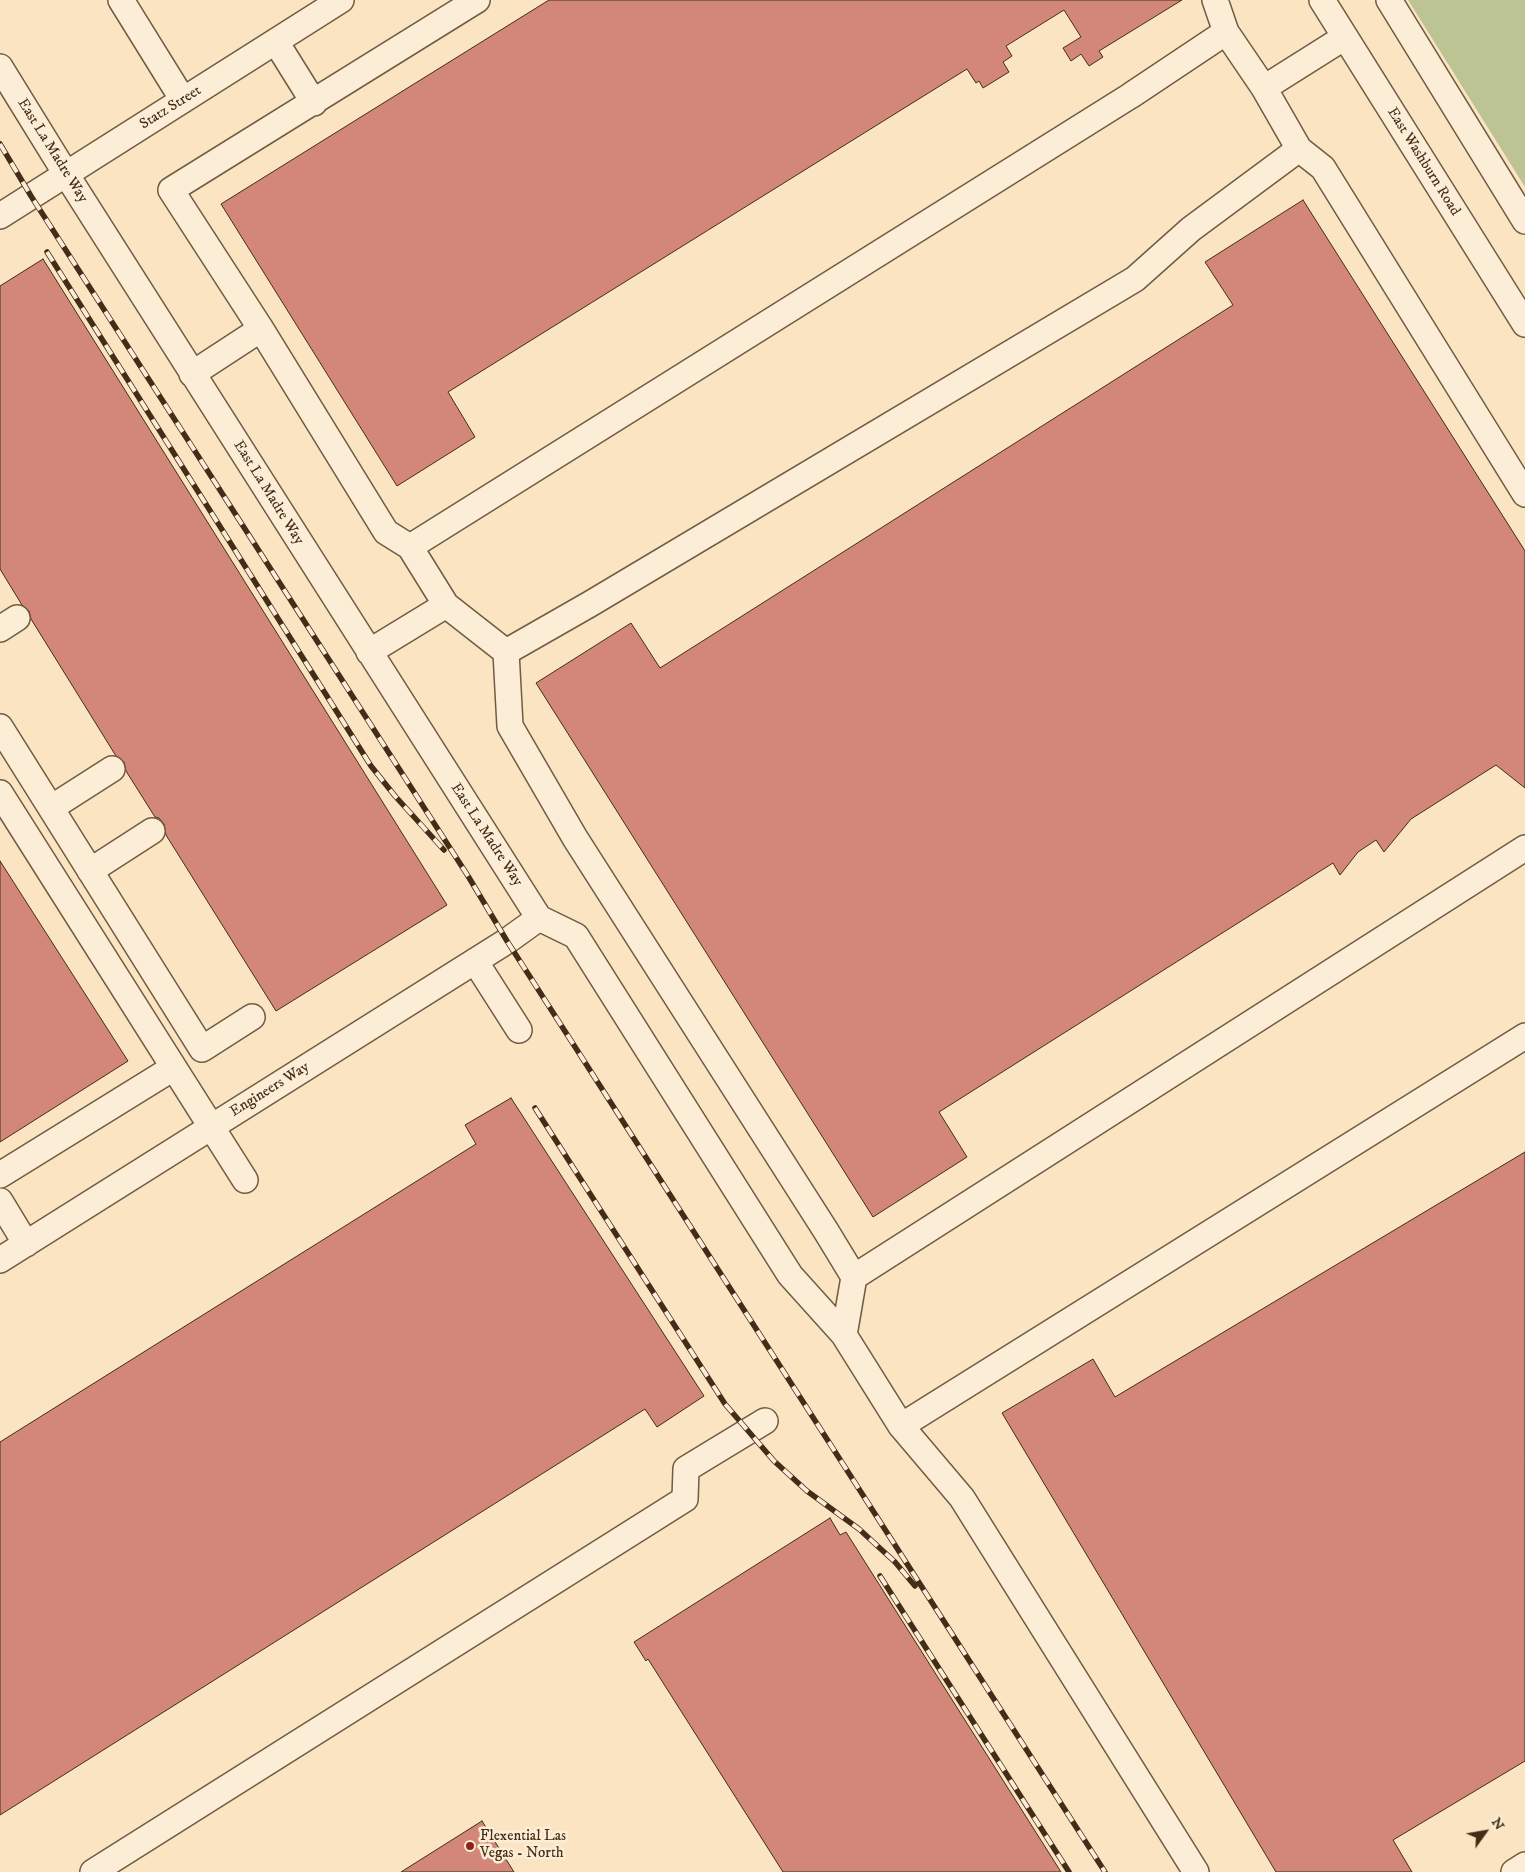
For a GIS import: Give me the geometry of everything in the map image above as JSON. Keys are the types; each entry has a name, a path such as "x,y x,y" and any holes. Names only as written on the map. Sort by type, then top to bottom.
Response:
{"street":[{"path":"121,0 184,100"},
{"name":"Statz Street","path":"0,216 341,0"},
{"path":"477,0 314,103 171,190 261,329 386,532 410,547 446,605 506,652 510,726 575,838 854,1277 844,1335"},
{"path":"1215,0 1226,32 1264,88 1299,149 1323,168 1525,494"},
{"name":"East Washburn Road","path":"1322,0 1525,324"},
{"path":"1389,0 1525,221"},
{"path":"410,547 1130,96 1226,32"},
{"path":"1264,88 1345,37"},
{"path":"276,42 314,103"},
{"name":"East La Madre Way","path":"0,67 192,374 538,918"},
{"path":"506,652 590,604 1135,279 1191,229 1299,149"},
{"path":"192,374 261,329"},
{"path":"369,652 446,605"},
{"path":"0,727 202,1049 252,1017"},
{"path":"51,808 112,769"},
{"path":"0,793 244,1180"},
{"path":"90,871 152,831"},
{"path":"854,1277 1525,848"},
{"path":"538,918 576,936 790,1275 844,1335 901,1426 962,1498 1196,1872"},
{"name":"Engineers Way","path":"0,1260 475,961 538,918"},
{"path":"475,961 519,1030"},
{"path":"901,1426 1525,1036"},
{"path":"0,1175 173,1068"},
{"path":"0,1201 26,1244"},
{"path":"93,1872 685,1499 686,1469 765,1421"},
{"path":"1514,1872 1525,1865"}],"green space":[{"path":"1408,0 1525,0 1525,187"}],"building":[{"path":"549,0 1182,0 1099,51 1103,57 1089,66 1081,54 1071,61 1063,48 1081,37 1064,10 1006,46 1012,56 1003,62 1009,72 983,88 979,81 976,83 967,69 448,392 475,437 397,486 221,204"},
{"path":"1303,200 1525,551 1525,788 1496,765 1411,819 1384,852 1376,840 1358,852 1340,875 1333,863 939,1112 967,1157 873,1217 536,683 631,623 660,668 1233,305 1205,262"},
{"path":"43,259 447,905 276,1011 166,835 164,824 159,818 155,817 126,771 124,762 116,756 31,619 29,611 22,605 0,569 0,286"},
{"path":"0,861 128,1061 0,1142"},
{"path":"511,1098 704,1396 657,1427 645,1409 0,1815 0,1442 476,1144 465,1125"},
{"path":"1525,1152 1525,1761 1393,1840 1412,1872 1276,1872 1002,1413 1093,1359 1115,1397"},
{"path":"830,1518 840,1535 846,1532 1061,1872 783,1872 648,1659 646,1661 634,1642"},
{"name":"Flexential Las Vegas - North","path":"482,1821 514,1872 401,1872"}],"railway":[{"path":"0,144 31,196 468,876 507,941 1105,1872"},
{"path":"47,252 371,766 395,796 444,850"},
{"path":"535,1108 725,1404 774,1461 807,1491 859,1529 895,1562 915,1586"},
{"path":"880,1576 1069,1872"}],"place":[{"name":"Flexential Las Vegas - North","path":"470,1846"}]}
